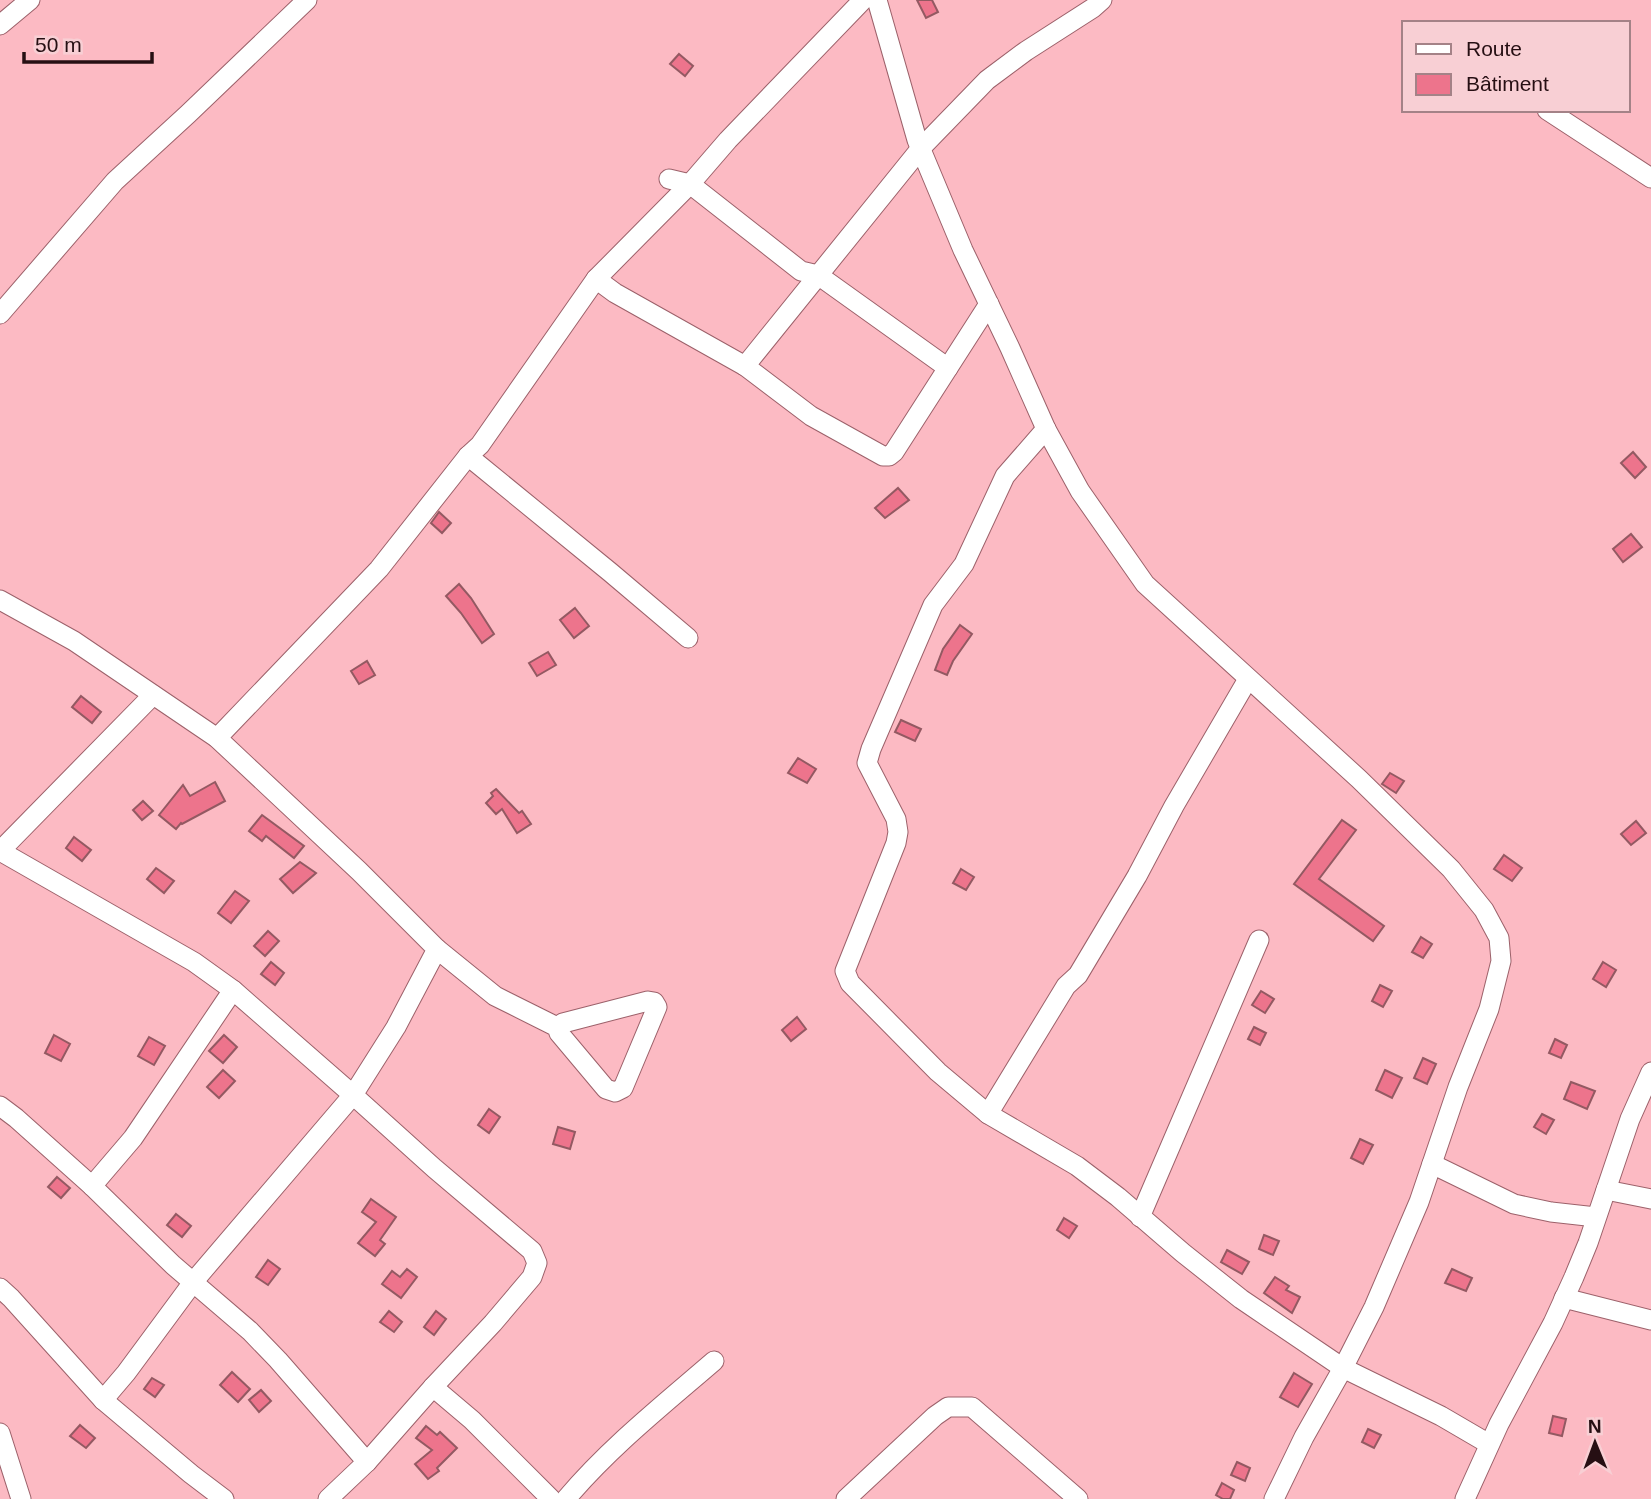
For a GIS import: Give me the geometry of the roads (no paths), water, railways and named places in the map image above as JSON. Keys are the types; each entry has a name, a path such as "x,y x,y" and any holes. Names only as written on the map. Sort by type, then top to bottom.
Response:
{"street":[{"path":"0,25 30,0"},
{"path":"0,314 115,181 307,0"},
{"path":"217,738 379,569 468,456 480,445 596,279 690,184 728,140 863,0"},
{"path":"877,0 921,148 963,250 1046,429 1080,491 1145,584 1359,779 1451,869 1484,911 1499,939 1501,961 1489,1009 1458,1087 1419,1202 1374,1307 1274,1499"},
{"path":"745,366 921,148 987,80 1102,0"},
{"path":"1550,112 1651,178"},
{"path":"669,179 690,184 801,271 818,275 948,368"},
{"path":"596,279 615,293 745,366 811,416 883,456 894,452 989,304"},
{"path":"1046,429 1005,476 964,564 933,605 871,749 867,763 896,819 898,832 845,971 850,983 938,1072 988,1114 1077,1166 1241,1299 1343,1368 1441,1416 1489,1444"},
{"path":"468,456 688,638"},
{"path":"0,600 74,641 217,738 359,871 437,949 495,996 557,1027 559,1033 606,1089 615,1092 623,1088 657,1007 654,1002 648,1001 563,1023 557,1027"},
{"path":"988,1114 1066,986 1078,975 1248,679"},
{"path":"153,695 0,851 194,962 233,990 532,1251 537,1263 531,1277 501,1314 368,1462 328,1499"},
{"path":"1140,1217 1259,940"},
{"path":"103,1400 194,1281 353,1095 397,1027 437,949"},
{"path":"92,1186 133,1139 233,990"},
{"path":"1465,1499 1489,1444 1553,1324 1588,1243 1630,1119 1651,1072"},
{"path":"0,1106 92,1186 173,1265 250,1331 368,1462"},
{"path":"1432,1164 1514,1204 1551,1212 1596,1217"},
{"path":"1606,1189 1651,1199"},
{"path":"0,1288 103,1400 224,1499"},
{"path":"1564,1298 1651,1321"},
{"path":"566,1499 612,1449 714,1361"},
{"path":"433,1387 472,1420 551,1499"},
{"path":"846,1499 934,1416 948,1407 972,1407 1078,1499"},
{"path":"0,1433 21,1499"}]}
